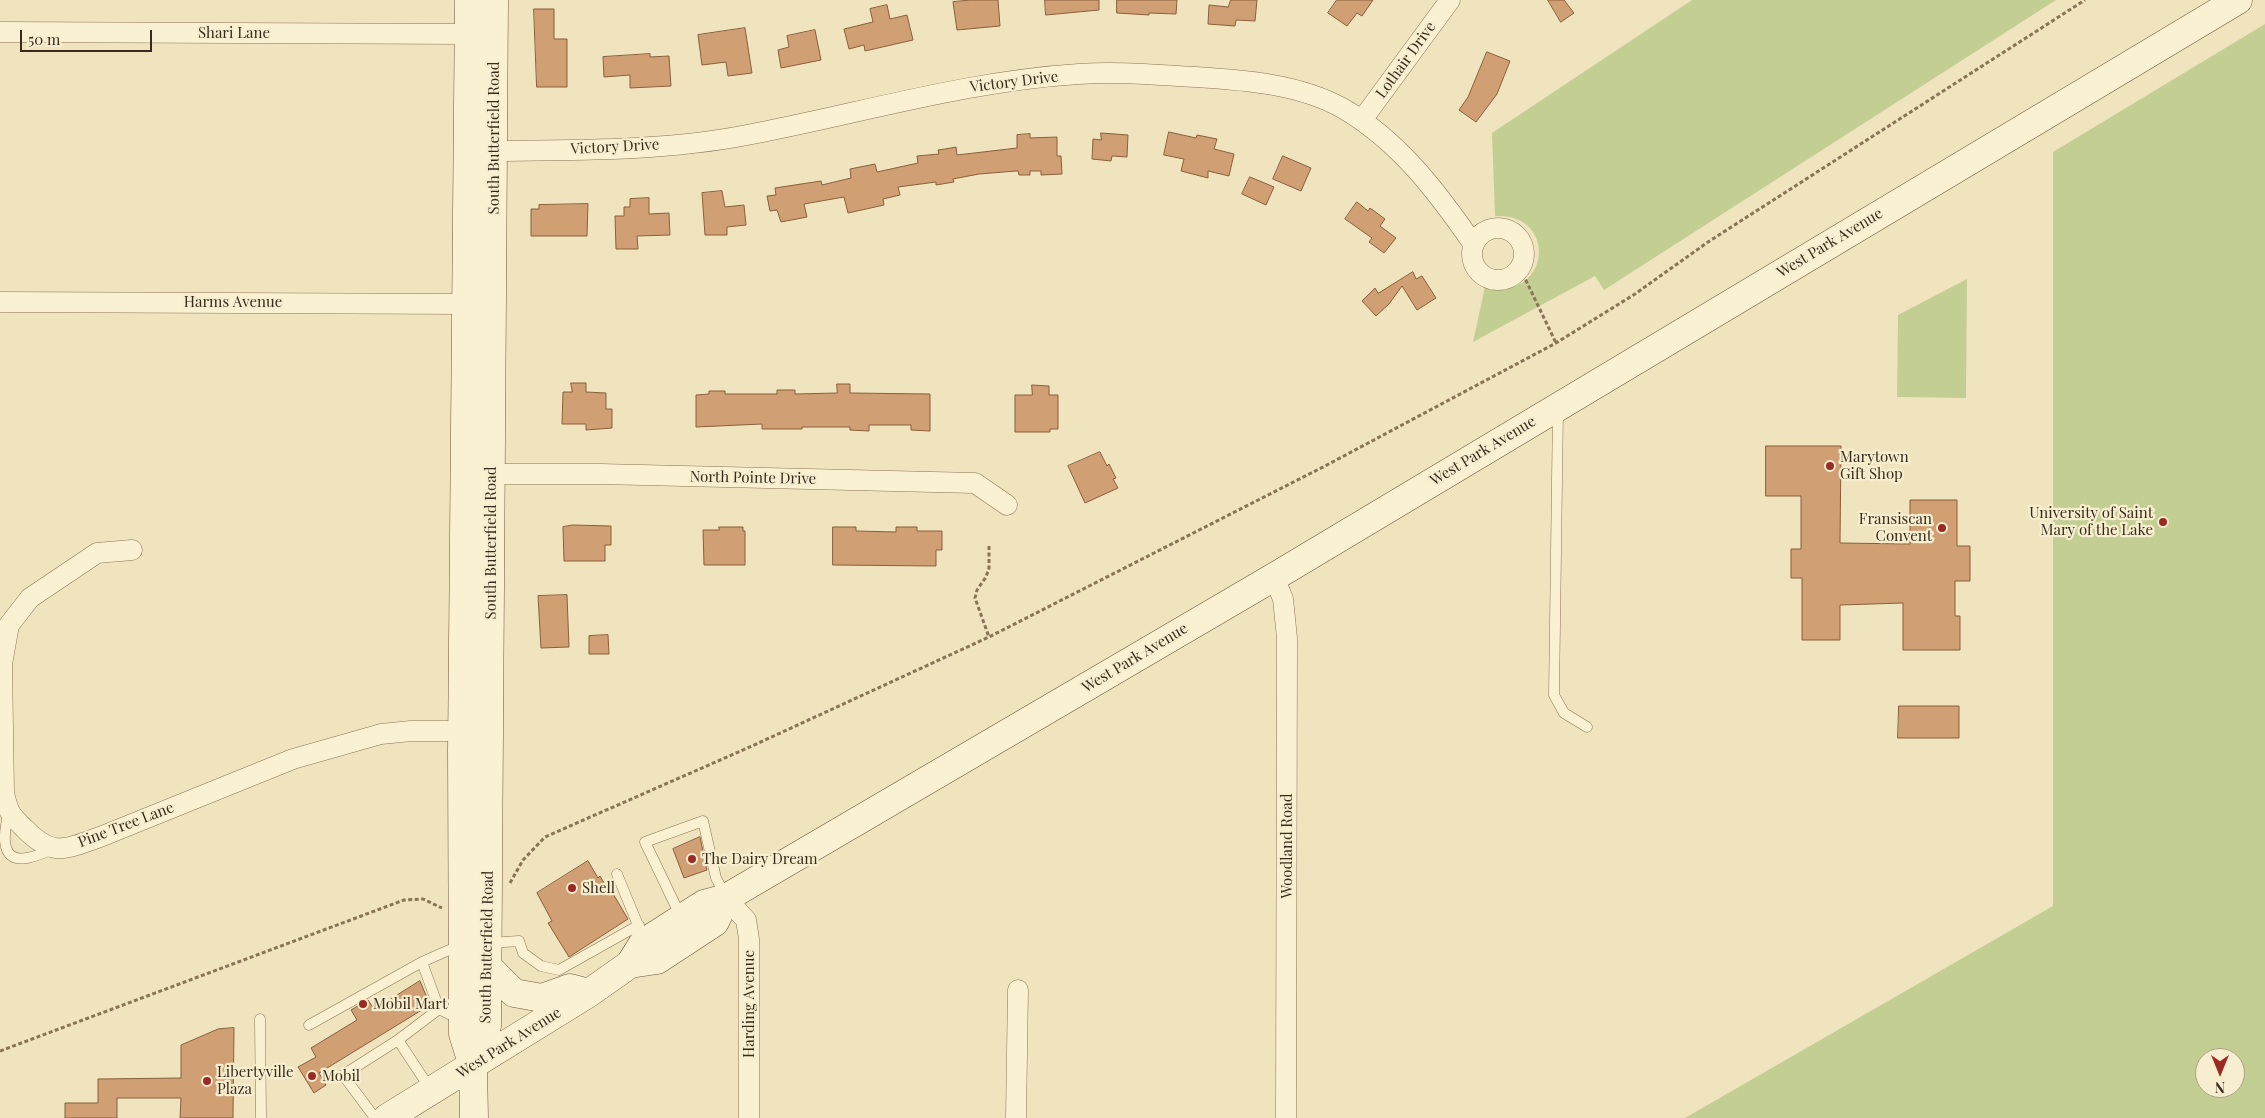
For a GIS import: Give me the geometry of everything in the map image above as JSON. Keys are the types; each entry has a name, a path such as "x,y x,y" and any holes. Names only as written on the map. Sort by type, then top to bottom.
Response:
{"main road":[{"name":"South Butterfield Road","path":"469,0 463,731 487,1026 473,1066"},
{"name":"South Butterfield Road","path":"473,1066 463,1034 451,1011 480,953 492,474 494,0"},
{"name":"West Park Avenue","path":"387,1118 589,993 637,944 704,904 726,898 1274,577 2238,0"},
{"name":"West Park Avenue","path":"637,944 657,960 715,922 726,898"},
{"path":"480,953 514,993 542,998 570,988 589,993"},
{"path":"473,1066 474,1118"}],"street":[{"name":"Lothair Drive","path":"1362,120 1450,0"},
{"name":"Shari Lane","path":"0,32 469,34"},
{"name":"Victory Drive","path":"494,150 564,150 696,143 746,135 958,89 1079,74 1110,73 1261,83 1312,95 1362,120 1422,173 1442,197 1474,245"},
{"path":"1493,228 1510,231 1517,236 1524,252 1520,268 1514,274 1498,279 1483,274 1474,261 1474,245 1478,237 1493,228"},
{"name":"Harms Avenue","path":"0,302 467,304"},
{"name":"North Pointe Drive","path":"492,474 619,474 975,483 1006,505"},
{"path":"54,848 38,843 8,813 4,793 2,664 9,625 30,598 97,553 132,550"},
{"name":"Woodland Road","path":"1274,577 1284,599 1287,638 1286,1118"},
{"name":"Pine Tree Lane","path":"54,848 70,847 100,837 302,756 381,734 411,731 463,731"},
{"name":"Harding Avenue","path":"726,898 746,920 749,939 749,1118"},
{"path":"1016,1118 1018,990"}],"lane":[{"path":"1558,406 1554,695 1564,713 1587,727"},
{"path":"8,813 5,841 7,851 13,857 33,858 54,848"},
{"path":"682,918 645,842 703,821 716,878 726,898"},
{"path":"309,1025 422,962 449,950 480,953 519,941 523,953 541,966 559,970 637,944 617,874"},
{"path":"375,1118 343,1075 398,1040 451,1011 422,962"},
{"path":"260,1020 261,1118"},
{"path":"398,1040 432,1091"}],"path":[{"path":"507,889 523,860 545,838 752,746 989,637 1325,466 1556,343 1635,294 1708,242 2085,0"},
{"path":"1520,268 1556,343"},
{"path":"988,546 990,568 986,578 977,590 975,598 989,637"},
{"path":"0,1051 404,900 423,899 444,909"}],"green space":[{"path":"1692,0 2056,0 1604,290 1595,276 1473,342 1485,287 1506,289 1523,282 1533,273 1538,260 1539,247 1535,235 1526,225 1513,218 1495,216 1492,133"},
{"name":"University of Saint Mary of the Lake","path":"2265,24 2265,1118 1685,1118 2053,906 2053,152"},
{"path":"1967,279 1966,398 1897,397 1898,315"}],"building":[{"path":"998,0 1000,26 957,30 953,2"},
{"path":"1045,0 1099,0 1099,10 1046,15"},
{"path":"1117,0 1177,0 1176,14 1117,13"},
{"path":"1231,0 1257,0 1255,21 1236,20 1235,26 1208,24 1209,5 1228,7"},
{"path":"1337,0 1373,0 1362,16 1357,13 1347,26 1328,13"},
{"path":"1548,0 1564,0 1574,13 1561,22"},
{"path":"887,5 890,19 907,15 913,40 865,51 864,45 849,49 844,29 873,22 870,9"},
{"path":"534,9 554,9 554,39 567,39 567,87 537,87"},
{"path":"745,28 752,73 728,76 726,62 702,65 698,35"},
{"path":"815,30 821,60 781,68 778,50 789,47 787,36"},
{"path":"1487,52 1510,61 1497,94 1476,122 1459,110 1468,97"},
{"path":"650,54 650,57 669,56 671,86 630,88 630,75 604,77 603,57"},
{"path":"1169,132 1196,138 1197,135 1217,139 1214,149 1234,154 1229,176 1208,171 1208,178 1181,171 1184,159 1164,155"},
{"path":"1101,133 1128,135 1127,157 1112,156 1111,161 1092,159 1093,139 1101,140"},
{"path":"1030,134 1030,138 1057,137 1057,156 1061,156 1062,174 1041,175 1041,171 1030,171 1030,175 1019,175 1018,171 1016,171 979,174 953,179 954,182 936,185 936,182 898,187 900,195 883,199 884,205 848,213 844,197 804,204 807,217 781,222 777,210 770,211 767,196 776,195 775,188 821,181 822,185 851,178 850,169 875,164 877,172 918,163 917,156 939,154 938,150 956,147 957,155 1017,148 1017,135"},
{"path":"1283,156 1311,168 1301,191 1273,179"},
{"path":"1250,177 1274,187 1266,205 1242,194"},
{"path":"722,191 725,207 744,205 746,225 727,227 727,235 705,235 702,193"},
{"path":"649,198 649,214 669,213 670,235 637,236 638,249 616,249 615,216 624,216 624,207 630,207 630,199"},
{"path":"1357,202 1368,211 1370,208 1385,219 1380,226 1396,238 1384,253 1369,242 1372,238 1345,219"},
{"path":"588,204 587,236 531,236 531,209 539,209 539,205"},
{"path":"1413,272 1416,279 1422,276 1436,298 1417,310 1402,286 1389,304 1376,316 1362,301 1375,288 1378,293"},
{"path":"571,383 586,383 586,392 606,393 606,409 612,409 612,428 586,430 586,424 562,424 563,392 572,392"},
{"path":"837,384 850,384 850,393 930,394 930,431 911,430 911,425 869,425 869,431 850,430 850,427 762,429 762,424 696,427 696,395 709,394 709,391 725,391 725,394 777,394 777,390 795,390 795,394 837,393"},
{"path":"1032,385 1049,386 1049,395 1058,395 1058,429 1050,429 1050,432 1015,432 1015,395 1032,395"},
{"path":"1766,446 1841,446 1840,543 1910,544 1910,500 1957,500 1957,546 1970,546 1970,581 1955,581 1955,616 1960,616 1960,650 1903,650 1903,603 1840,605 1840,640 1802,640 1802,578 1791,578 1791,549 1801,549 1801,496 1766,496"},
{"path":"1100,452 1116,478 1113,479 1118,488 1085,503 1068,466"},
{"path":"573,525 611,526 611,545 605,545 605,561 564,561 563,527"},
{"path":"719,527 743,527 743,531 745,531 745,565 704,565 703,530 719,530"},
{"path":"833,527 856,527 856,531 896,532 896,527 917,527 917,531 942,531 942,550 936,550 936,566 833,565"},
{"path":"567,595 569,647 541,648 538,596"},
{"path":"608,635 609,654 589,654 589,636"},
{"path":"1899,706 1959,706 1959,738 1898,738"},
{"name":"The Dairy Dream","path":"700,837 707,870 684,878 673,849"},
{"path":"588,861 598,878 600,876 607,888 609,887 628,919 569,957 548,923 552,921 537,893"},
{"name":"Mobil","path":"420,981 430,1005 319,1073 326,1085 314,1093 298,1067 316,1057 311,1048 357,1020 351,1010 368,1000 374,1009"},
{"name":"Libertyville Plaza","path":"234,1028 233,1118 180,1118 181,1098 117,1098 117,1118 65,1118 65,1103 98,1103 98,1079 181,1078 181,1045 218,1029"}],"place":[{"name":"Marytown Gift Shop","path":"1830,466"},
{"name":"University of Saint Mary of the Lake","path":"2163,522"},
{"name":"Fransiscan Convent","path":"1942,528"},
{"name":"The Dairy Dream","path":"692,859"},
{"name":"Shell","path":"572,888"},
{"name":"Mobil Mart","path":"363,1004"},
{"name":"Mobil","path":"312,1076"},
{"name":"Libertyville Plaza","path":"207,1081"}]}
